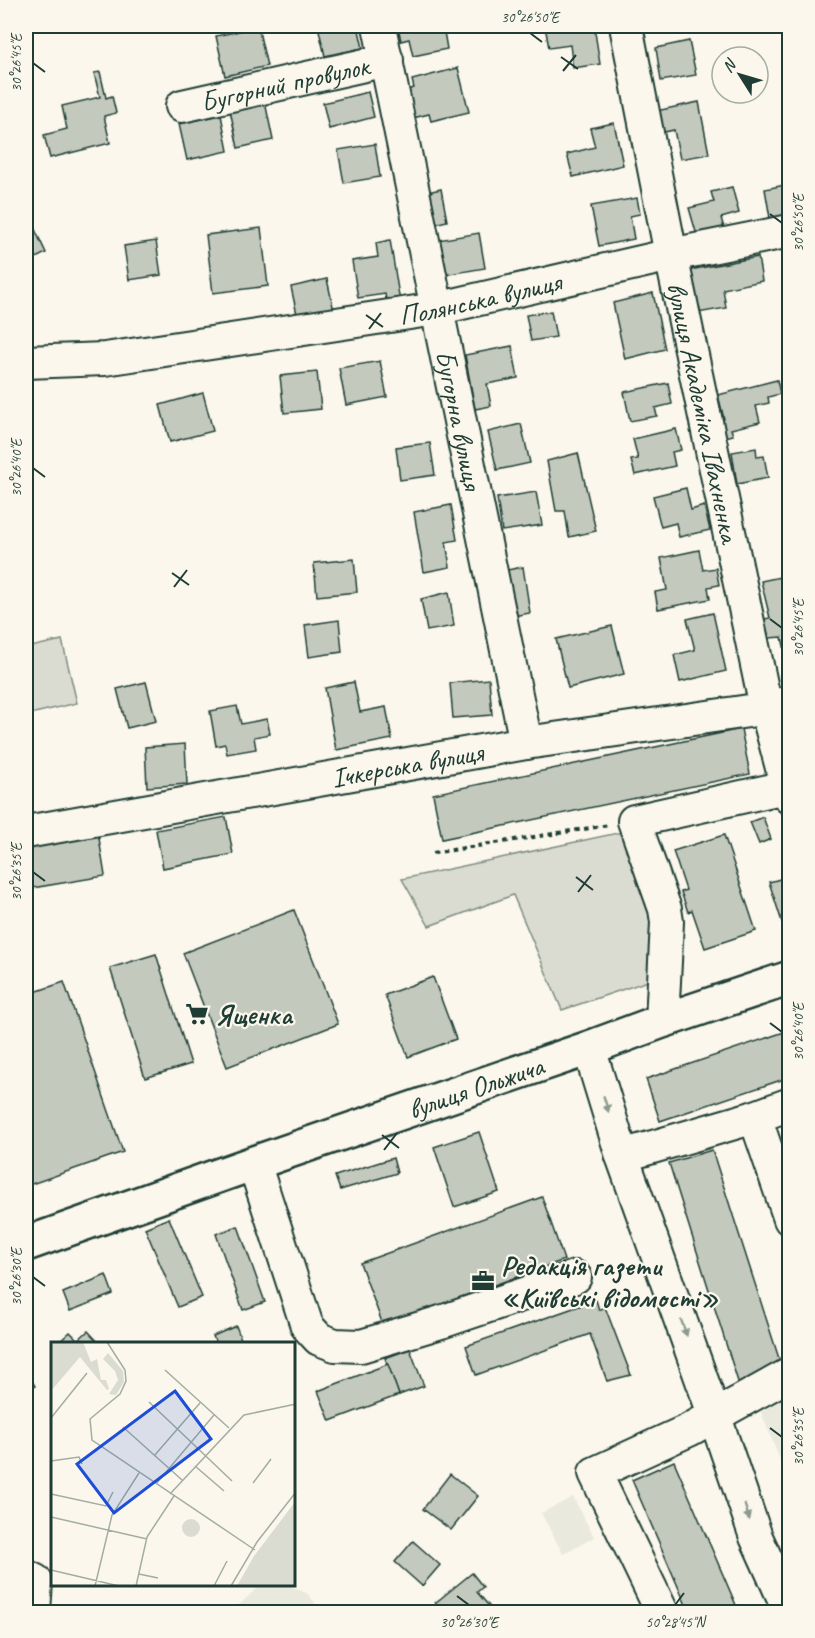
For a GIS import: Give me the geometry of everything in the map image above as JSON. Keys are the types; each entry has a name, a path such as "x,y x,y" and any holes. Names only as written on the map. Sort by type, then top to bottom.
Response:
{"main road":[{"name":"вулиця Ольжича","path":"26,1244 789,978"}],"street":[{"name":"Бугорна вулиця","path":"379,26 526,743"},
{"name":"вулиця Академіка Івахненка","path":"626,26 670,255 778,705 788,793"},
{"name":"Бугорний провулок","path":"182,106 387,60"},
{"name":"Полянська вулиця","path":"26,362 105,359 436,309 670,255 789,231"},
{"name":"Ічкерська вулиця","path":"26,832 526,743 778,705"},
{"path":"662,1021 667,922 634,821 788,793"},
{"path":"589,1048 622,1156 716,1417 756,1537 789,1612"},
{"path":"622,1156 755,1117 789,1104"},
{"path":"755,1117 789,1220"},
{"path":"254,1163 308,1326 319,1339 335,1346 361,1346 441,1322 574,1277"},
{"path":"662,1612 595,1473 716,1417 789,1374"},
{"path":"31,1579 34,1612"}],"path":[{"path":"433,853 634,821"}],"shaded area":[{"path":"62,640 77,703 26,715 26,648"},
{"path":"627,831 660,924 654,979 562,1010 513,895 429,926 402,879"},
{"path":"789,1395 789,1483 761,1412"},
{"path":"573,1497 594,1537 563,1554 541,1513"},
{"path":"259,1587 293,1587 308,1594 322,1612 231,1612"}],"building":[{"path":"318,26 358,26 363,48 325,56"},
{"path":"398,26 443,26 447,49 413,56 409,39 401,41"},
{"path":"545,26 561,26 562,29 594,26 600,64 573,68 570,45 549,48"},
{"path":"258,27 267,66 225,76 216,36"},
{"path":"689,41 696,75 661,81 656,48"},
{"path":"458,68 469,112 431,121 429,114 409,119 402,91 414,88 412,80"},
{"path":"100,72 106,98 112,96 116,113 104,116 110,143 50,158 44,135 67,129 62,106 100,97 94,73"},
{"path":"368,92 374,117 329,129 323,103"},
{"path":"265,102 273,140 238,148 230,110"},
{"path":"699,102 709,154 680,159 674,130 660,133 656,111"},
{"path":"221,115 228,151 187,160 179,124"},
{"path":"614,123 623,165 573,177 567,154 595,147 590,128"},
{"path":"375,144 380,177 344,183 338,150"},
{"path":"790,184 790,214 770,218 765,189"},
{"path":"732,187 739,213 721,218 725,231 698,239 689,208 714,202 711,192"},
{"path":"441,189 447,221 430,225 423,193"},
{"path":"637,198 640,214 630,216 634,239 599,246 591,206"},
{"path":"31,221 46,253 26,263 26,224"},
{"path":"261,228 268,286 213,293 206,235"},
{"path":"479,233 485,268 444,275 438,240"},
{"path":"390,240 400,302 387,304 385,294 358,298 352,261 378,257 376,243"},
{"path":"156,241 161,275 129,280 124,246"},
{"path":"758,257 762,281 723,289 726,308 698,313 690,270"},
{"path":"327,279 334,311 298,319 291,287"},
{"path":"653,293 665,349 625,359 613,303"},
{"path":"551,311 556,337 531,341 526,315"},
{"path":"512,346 518,378 487,384 491,406 475,409 465,355"},
{"path":"380,361 387,397 346,405 339,368"},
{"path":"317,372 321,409 284,413 280,376"},
{"path":"777,380 780,394 768,397 769,403 756,406 760,422 731,429 733,435 718,439 714,422 724,419 718,395"},
{"path":"668,383 672,404 655,408 657,416 630,421 624,392"},
{"path":"203,393 213,431 170,442 160,405"},
{"path":"521,424 530,463 497,470 488,432"},
{"path":"676,429 681,450 672,452 675,466 635,475 631,460 638,459 633,439"},
{"path":"430,443 435,475 400,480 396,447"},
{"path":"756,448 757,457 764,456 768,478 737,484 732,452"},
{"path":"578,453 596,531 569,537 565,511 556,511 547,461"},
{"path":"686,488 691,510 704,506 710,530 679,537 676,523 661,527 653,496"},
{"path":"536,492 542,525 502,531 497,498"},
{"path":"451,505 457,540 446,542 450,567 424,572 414,512"},
{"path":"699,550 703,570 716,568 719,585 708,587 710,599 658,609 655,592 667,590 661,558"},
{"path":"354,559 357,592 317,596 314,563"},
{"path":"523,567 530,613 507,617 502,571"},
{"path":"790,575 790,650 785,651 782,637 769,638 764,619 770,618 761,581"},
{"path":"449,592 454,626 427,631 421,599"},
{"path":"713,613 726,671 680,682 674,655 695,650 687,619"},
{"path":"339,620 342,652 309,657 305,625"},
{"path":"612,626 624,674 568,688 556,639"},
{"path":"489,679 492,715 453,718 450,683"},
{"path":"146,682 156,721 127,728 117,689"},
{"path":"354,682 360,712 386,707 392,739 336,750 325,688"},
{"path":"237,706 241,724 267,719 270,734 254,737 256,749 227,754 225,744 216,746 210,711"},
{"path":"741,729 750,774 442,839 433,794"},
{"path":"185,744 187,784 147,787 145,747"},
{"path":"226,817 233,854 163,868 156,830"},
{"path":"763,817 771,839 759,844 750,822"},
{"path":"98,832 105,876 26,889 26,843"},
{"path":"724,835 756,931 705,948 692,910 688,912 681,892 686,890 673,851"},
{"path":"784,878 790,895 790,919 782,922 769,882"},
{"path":"294,910 338,1024 227,1067 183,953"},
{"path":"156,954 191,1064 145,1078 110,968"},
{"path":"433,977 456,1039 408,1057 385,995"},
{"path":"64,982 123,1152 26,1186 26,995"},
{"path":"790,1030 790,1077 660,1121 646,1079"},
{"path":"479,1132 499,1192 454,1207 434,1147"},
{"path":"712,1150 783,1371 739,1385 669,1163"},
{"path":"393,1158 397,1173 340,1190 335,1176"},
{"path":"542,1197 564,1260 383,1325 360,1263"},
{"path":"169,1218 202,1297 178,1307 145,1228"},
{"path":"238,1226 265,1302 243,1310 216,1234"},
{"path":"106,1275 113,1294 70,1311 63,1293"},
{"path":"596,1300 599,1310 605,1307 631,1375 607,1381 590,1334 476,1375 466,1346"},
{"path":"236,1326 242,1342 215,1342 213,1336"},
{"path":"88,1331 98,1342 59,1342 70,1332 78,1340"},
{"path":"410,1349 424,1386 399,1395 385,1358"},
{"path":"388,1364 399,1395 330,1421 318,1391"},
{"path":"26,1371 35,1386 26,1392"},
{"path":"674,1461 739,1612 689,1612 632,1480"},
{"path":"450,1474 478,1496 451,1530 423,1509"},
{"path":"413,1541 440,1565 422,1586 395,1562"},
{"path":"472,1573 483,1587 477,1592 494,1612 443,1612 435,1603"}],"place":[{"name":"Ященка","path":"197,1014"},
{"name":"Редакція газети «Київські відомості»","path":"483,1281"}]}
